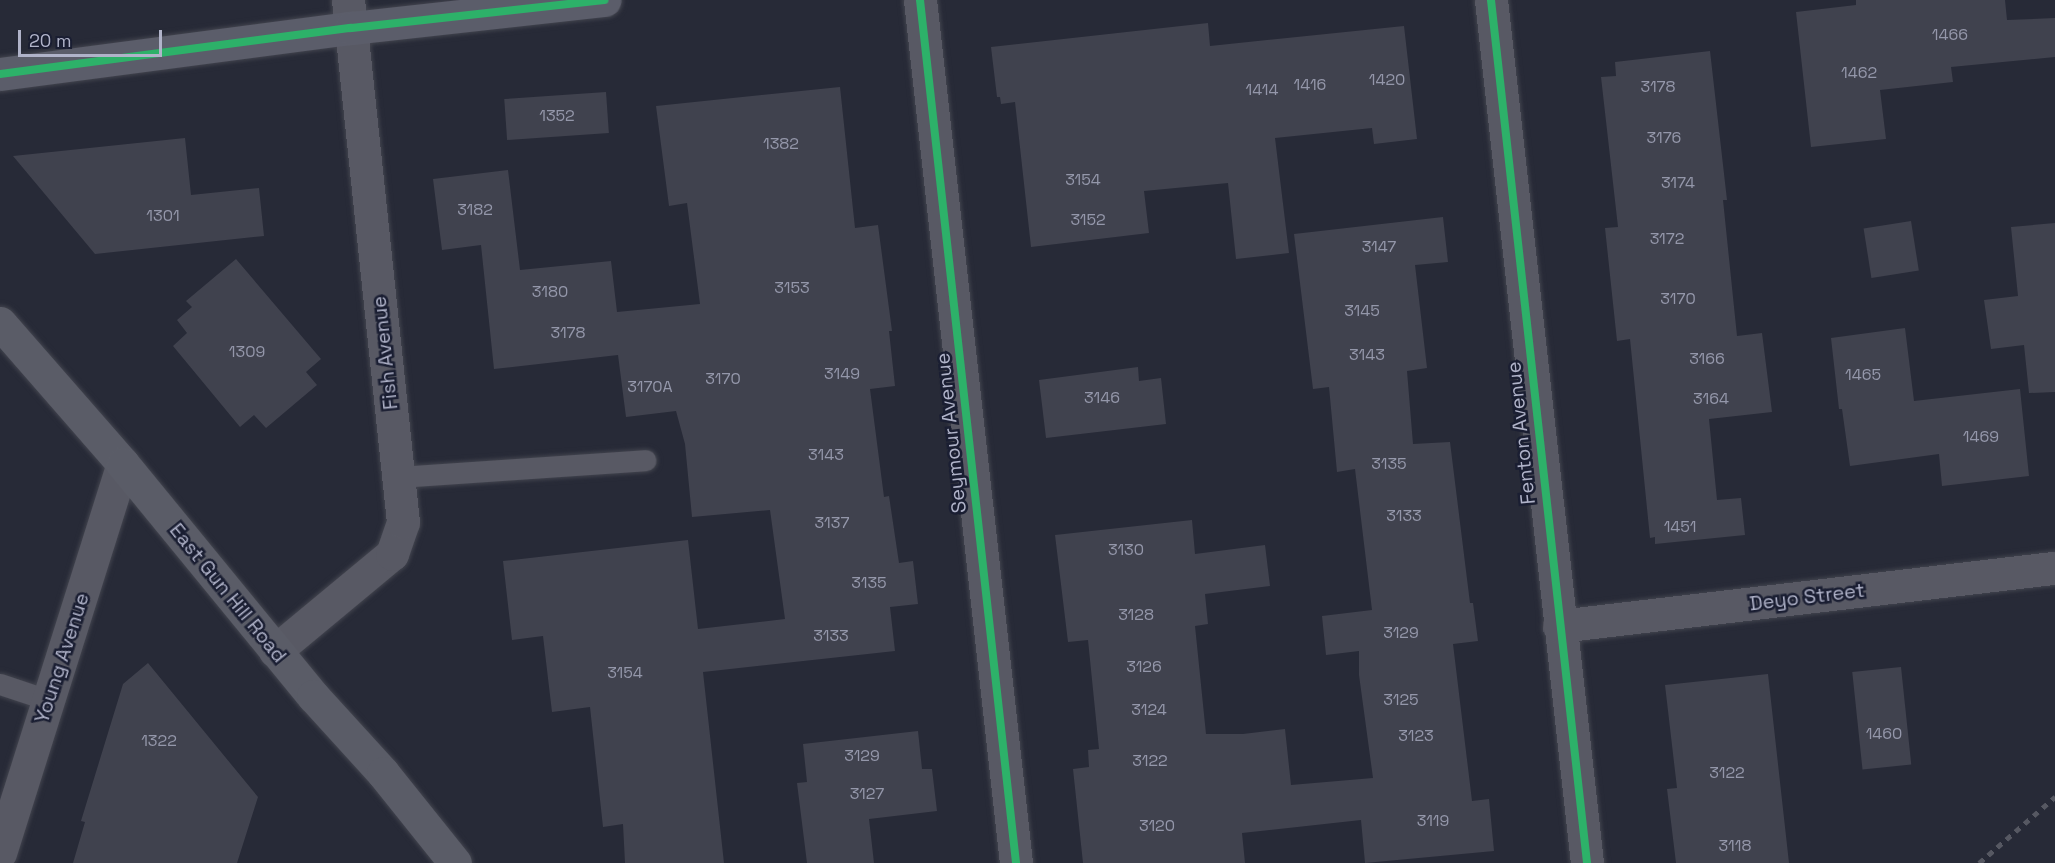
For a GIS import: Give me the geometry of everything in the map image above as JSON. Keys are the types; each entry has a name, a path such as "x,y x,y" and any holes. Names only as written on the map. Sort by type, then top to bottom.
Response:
{"main road":[{"path":"0,74 350,14 604,0"},
{"name":"East Gun Hill Road","path":"0,323 123,464 275,651 383,773 454,863"}],"street":[{"name":"Seymour Avenue","path":"920,0 1016,863"},
{"name":"Fenton Avenue","path":"1491,0 1587,863"},
{"name":"Fish Avenue","path":"275,651 392,554 403,522 350,14"},
{"name":"Young Avenue","path":"0,853 123,464"},
{"name":"Deyo Street","path":"1559,626 2055,568"}],"lane":[{"path":"398,477 645,460"},
{"path":"0,684 48,700"}],"building":[{"path":"1856,0 2005,0 2007,20 2055,18 2055,57 1951,67 1953,82 1880,90 1886,139 1811,147 1796,12 1856,5"},
{"path":"1208,23 1210,46 1404,26 1417,139 1374,144 1372,128 1275,138 1289,253 1236,259 1228,183 1144,191 1149,233 1031,247 1015,102 1001,104 1000,97 997,97 991,47"},
{"path":"1710,51 1727,200 1723,200 1737,336 1762,333 1772,412 1709,419 1717,500 1741,498 1745,535 1655,544 1655,537 1650,538 1630,339 1617,341 1605,228 1618,227 1601,77 1616,76 1615,62"},
{"path":"840,87 855,228 878,225 892,331 889,331 895,386 870,389 884,497 889,496 899,563 913,561 918,604 890,607 895,651 703,672 724,863 625,863 623,824 603,827 590,707 552,712 543,636 512,640 503,561 688,540 698,629 785,619 770,510 692,517 685,444 676,411 626,417 618,355 494,369 481,245 442,250 433,179 508,170 520,270 611,261 617,312 700,304 687,203 669,206 656,106"},
{"path":"606,92 609,133 507,140 504,99"},
{"path":"185,138 191,195 259,188 264,236 95,254 13,156"},
{"path":"1443,217 1448,262 1415,265 1427,368 1407,371 1413,444 1450,442 1470,603 1473,603 1478,641 1453,644 1472,801 1489,799 1494,851 1365,863 1361,820 1242,833 1245,863 1083,863 1073,769 1089,767 1088,750 1099,749 1088,640 1068,642 1055,535 1192,520 1195,554 1265,545 1270,586 1205,594 1208,624 1195,626 1206,734 1243,734 1285,729 1291,785 1373,778 1359,675 1359,651 1326,655 1322,616 1372,610 1355,469 1337,472 1329,387 1313,389 1294,234"},
{"path":"1911,221 1919,270 1871,278 1864,229"},
{"path":"2055,223 2055,392 2029,393 2024,345 1991,349 1984,300 2018,296 2011,227"},
{"path":"236,259 321,359 306,372 317,385 266,428 254,415 240,427 173,346 187,333 177,320 192,307 186,301"},
{"path":"1905,328 1914,401 2020,389 2029,476 1942,486 1939,454 1850,466 1842,409 1839,409 1831,338"},
{"path":"1138,367 1139,381 1161,378 1166,424 1046,438 1039,380"},
{"path":"148,663 258,797 237,863 73,863 85,822 81,821 123,684"},
{"path":"1901,667 1911,764 1863,770 1852,672"},
{"path":"1768,674 1789,863 1676,863 1667,789 1677,788 1665,685"},
{"path":"918,731 922,769 932,769 937,811 869,819 874,863 807,863 797,783 807,782 803,744"}],"railway":[{"path":"1979,863 2055,797"}],"cycle path":[{"path":"0,74 351,28 604,0"},
{"path":"920,0 1016,863"},
{"path":"1491,0 1587,863"}]}
